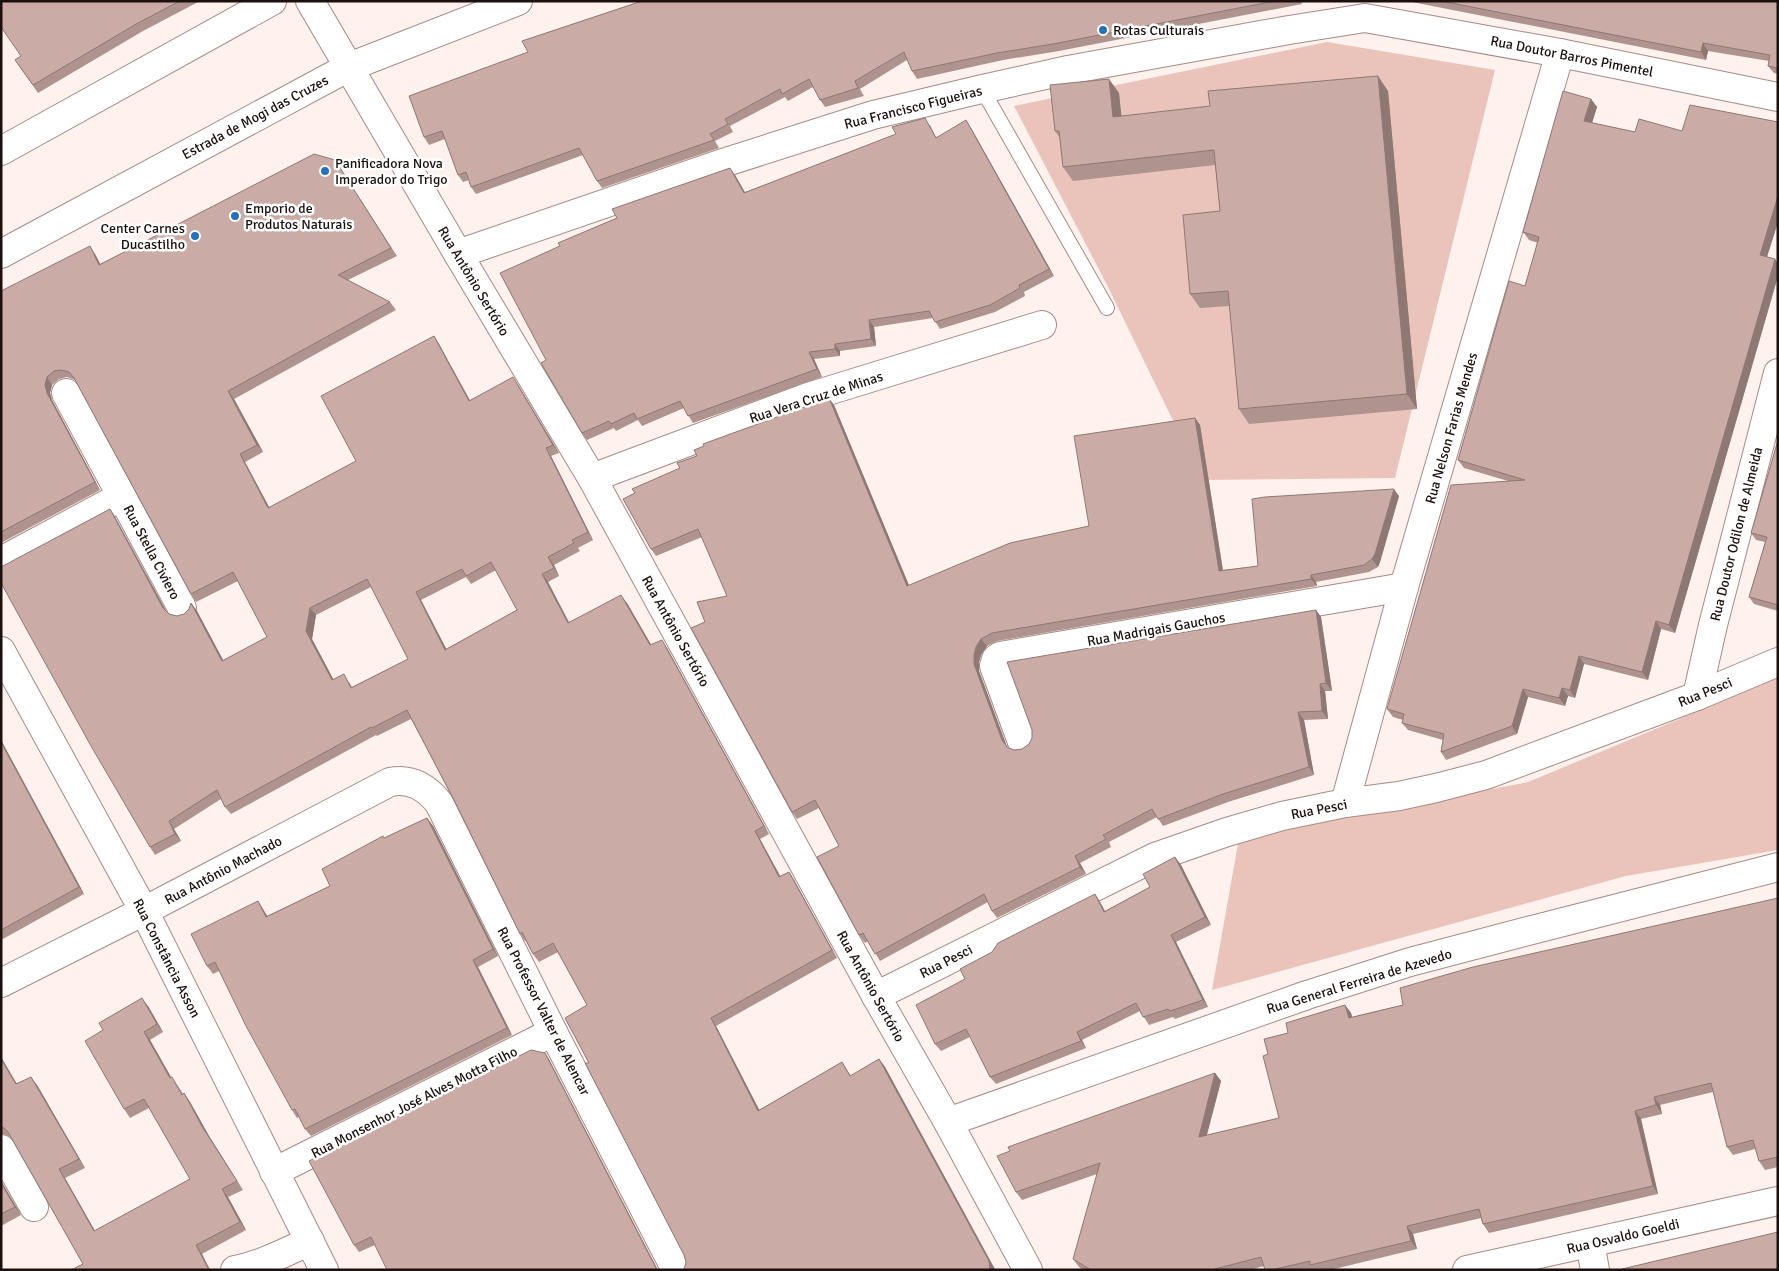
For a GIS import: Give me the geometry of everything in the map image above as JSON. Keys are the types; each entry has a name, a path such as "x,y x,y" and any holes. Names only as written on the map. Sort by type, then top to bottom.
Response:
{"street":[{"path":"1,151 272,1"},
{"name":"Rua Antônio Sertório","path":"310,1 592,478 1028,1270"},
{"name":"Estrada de Mogi das Cruzes","path":"1,254 349,67 518,1"},
{"name":"Rua Doutor Barros Pimentel","path":"1365,10 1560,53 1778,97"},
{"name":"Rua Francisco Figueiras","path":"458,254 723,163 873,115 1068,70 1289,30 1365,10"},
{"name":"Rua Nelson Farias Mendes","path":"1345,803 1404,587 1560,53"},
{"name":"Rua Vera Cruz de Minas","path":"592,478 805,398 1042,326"},
{"name":"Rua Doutor Odilon de Almeida","path":"1697,696 1712,625 1778,373"},
{"name":"Rua Stella Civiero","path":"66,393 182,608"},
{"name":"Rua Stella Civiero","path":"1,561 122,496"},
{"name":"Rua Madrigais Gauchos","path":"1022,742 994,666 996,659 1000,656 1404,587"},
{"name":"Rua Constância Asson","path":"1,651 144,911 324,1270"},
{"name":"Rua Pesci","path":"876,996 1155,857 1227,832 1282,816 1345,803 1408,794 1486,775 1697,696 1778,662"},
{"name":"Rua Professor Valter de Alencar","path":"390,782 403,780 416,783 439,803 553,1032 676,1270"},
{"name":"Rua Antônio Machado","path":"1,983 144,911 390,782"},
{"name":"Rua General Ferreira de Azevedo","path":"948,1122 1307,995 1410,962 1778,867"},
{"name":"Rua Monsenhor José Alves Motta Filho","path":"274,1172 553,1032"},
{"path":"1,1150 34,1207"},
{"name":"Rua Osvaldo Goeldi","path":"1468,1270 1778,1201"},
{"path":"235,1270 282,1254 310,1241"},
{"path":"1590,1243 1595,1270"}],"lane":[{"path":"982,89 1107,308"}],"shaded area":[{"path":"1327,42 1495,70 1395,478 1202,480 1107,285 1014,106"},
{"path":"1778,678 1778,850 1626,876 1212,990 1239,838 1528,782"}],"building":[{"path":"1,1 180,1 138,23 33,85 15,60 21,56 1,27"},
{"path":"642,1 1275,1 997,53 912,71 904,52 855,81 858,88 820,100 809,79 782,94 780,89 725,119 728,124 710,134 714,140 597,181 579,148 471,187 466,172 458,175 442,131 424,137 409,96 528,52 522,41"},
{"path":"1441,1 1778,1 1778,68 1768,66 1770,55 1703,43 1701,52"},
{"path":"1378,76 1407,394 1239,409 1228,291 1190,294 1183,215 1220,211 1214,150 1063,167 1059,131 1055,131 1050,85 1109,79 1113,117 1210,106 1208,91"},
{"path":"1563,91 1591,99 1584,121 1635,132 1639,119 1682,131 1690,105 1778,122 1778,196 1760,255 1775,259 1669,625 1656,621 1642,672 1579,656 1570,690 1562,688 1559,698 1523,689 1512,726 1441,752 1444,734 1402,723 1404,714 1387,709 1451,485 1525,480 1458,460 1509,281 1525,286 1539,237 1523,232"},
{"path":"925,118 936,138 966,120 1049,269 1019,285 1020,288 990,305 935,322 929,311 869,320 871,339 835,344 835,349 809,352 817,369 688,416 680,401 637,419 634,413 611,424 609,421 582,433 541,363 546,360 500,273 560,246 558,243 617,218 612,209 730,168 744,193 896,134 892,127"},
{"path":"314,154 335,160 391,248 338,275 390,302 228,391 257,445 240,454 268,508 356,461 321,396 434,336 469,401 513,377 553,445 546,448 588,532 572,540 574,543 548,557 554,568 542,574 568,623 621,595 650,645 662,640 764,826 755,831 779,877 789,872 832,950 711,1018 758,1111 842,1062 850,1076 879,1059 989,1261 990,1270 684,1270 686,1262 684,1255 585,1063 589,1063 565,1018 587,1005 553,943 533,954 522,932 520,934 407,710 371,727 225,807 217,790 169,821 175,834 150,847 91,746 1,583 1,567 110,509 163,608 169,614 177,616 184,614 189,609 191,603 222,661 267,637 233,572 191,594 69,372 54,371 47,377 45,385 47,393 95,482 1,532 1,291 90,246 99,265","holes":["491,562 517,610 445,650 416,592 462,569 466,576","367,579 408,659 351,688 344,674 332,680 306,631 310,608"]},
{"path":"829,398 907,586 1010,543 1089,526 1074,436 1195,418 1219,571 1258,566 1252,499 1394,489 1375,554 1364,565 1311,575 1311,579 992,633 981,639 976,647 974,664 1002,740 1007,747 1014,750 1022,749 1029,744 1032,738 1032,730 1007,662 1316,610 1326,683 1320,684 1322,711 1298,712 1309,767 1223,794 1158,819 1152,809 1103,835 1106,839 1075,856 1080,867 992,911 984,894 875,954 863,933 859,935 817,857 839,846 815,800 792,812 691,628 705,622 697,602 727,596 698,529 651,549 623,499 635,493 632,489 680,468 677,463 697,456 694,450 704,446 703,444"},
{"path":"1778,440 1778,605 1749,597 1767,537 1751,533"},
{"path":"1,742 79,887 1,930"},
{"path":"427,818 493,949 473,960 507,1028 305,1129 295,1109 292,1110 246,1026 215,962 207,966 191,934 258,901 266,917 330,886 322,869 383,836 384,838"},
{"path":"1175,857 1205,917 1171,935 1203,1000 1170,1011 1168,1009 1143,1017 1136,1003 1077,1032 1081,1041 990,1077 966,1029 935,1044 916,1005 965,979 960,969 992,952 998,943 1095,894 1104,912 1150,887 1143,874"},
{"path":"1778,898 1778,1157 1759,1161 1753,1140 1727,1147 1711,1083 1654,1097 1656,1105 1635,1111 1653,1186 1483,1224 1479,1209 1407,1226 1411,1241 1310,1265 1310,1261 1265,1270 1261,1257 1211,1270 1091,1270 1073,1259 1100,1163 1016,1192 997,1156 1010,1151 1008,1147 1215,1073 1199,1137 1279,1118 1263,1056 1268,1054 1264,1039 1288,1033 1286,1023 1345,1005 1349,1018 1403,1005 1400,988 1473,967"},
{"path":"142,998 157,1024 144,1032 170,1078 172,1077 182,1095 184,1093 203,1128 237,1181 222,1189 240,1222 196,1245 209,1270 71,1270 83,1264 8,1132 1,1127 1,1059 16,1084 31,1077 79,1159 59,1169 94,1231 190,1179 144,1099 124,1109 85,1041 103,1030 99,1023"},
{"path":"531,1050 545,1053 657,1270 387,1270 371,1237 354,1245 309,1161"},
{"path":"1,1183 15,1207 1,1214"},
{"path":"1778,1232 1778,1270 1622,1269"}],"place":[{"name":"Rotas Culturais","path":"1103,30"},
{"name":"Panificadora Nova Imperador do Trigo","path":"325,171"},
{"name":"Emporio de Produtos Naturais","path":"235,216"},
{"name":"Center Carnes Ducastilho","path":"195,236"}]}
